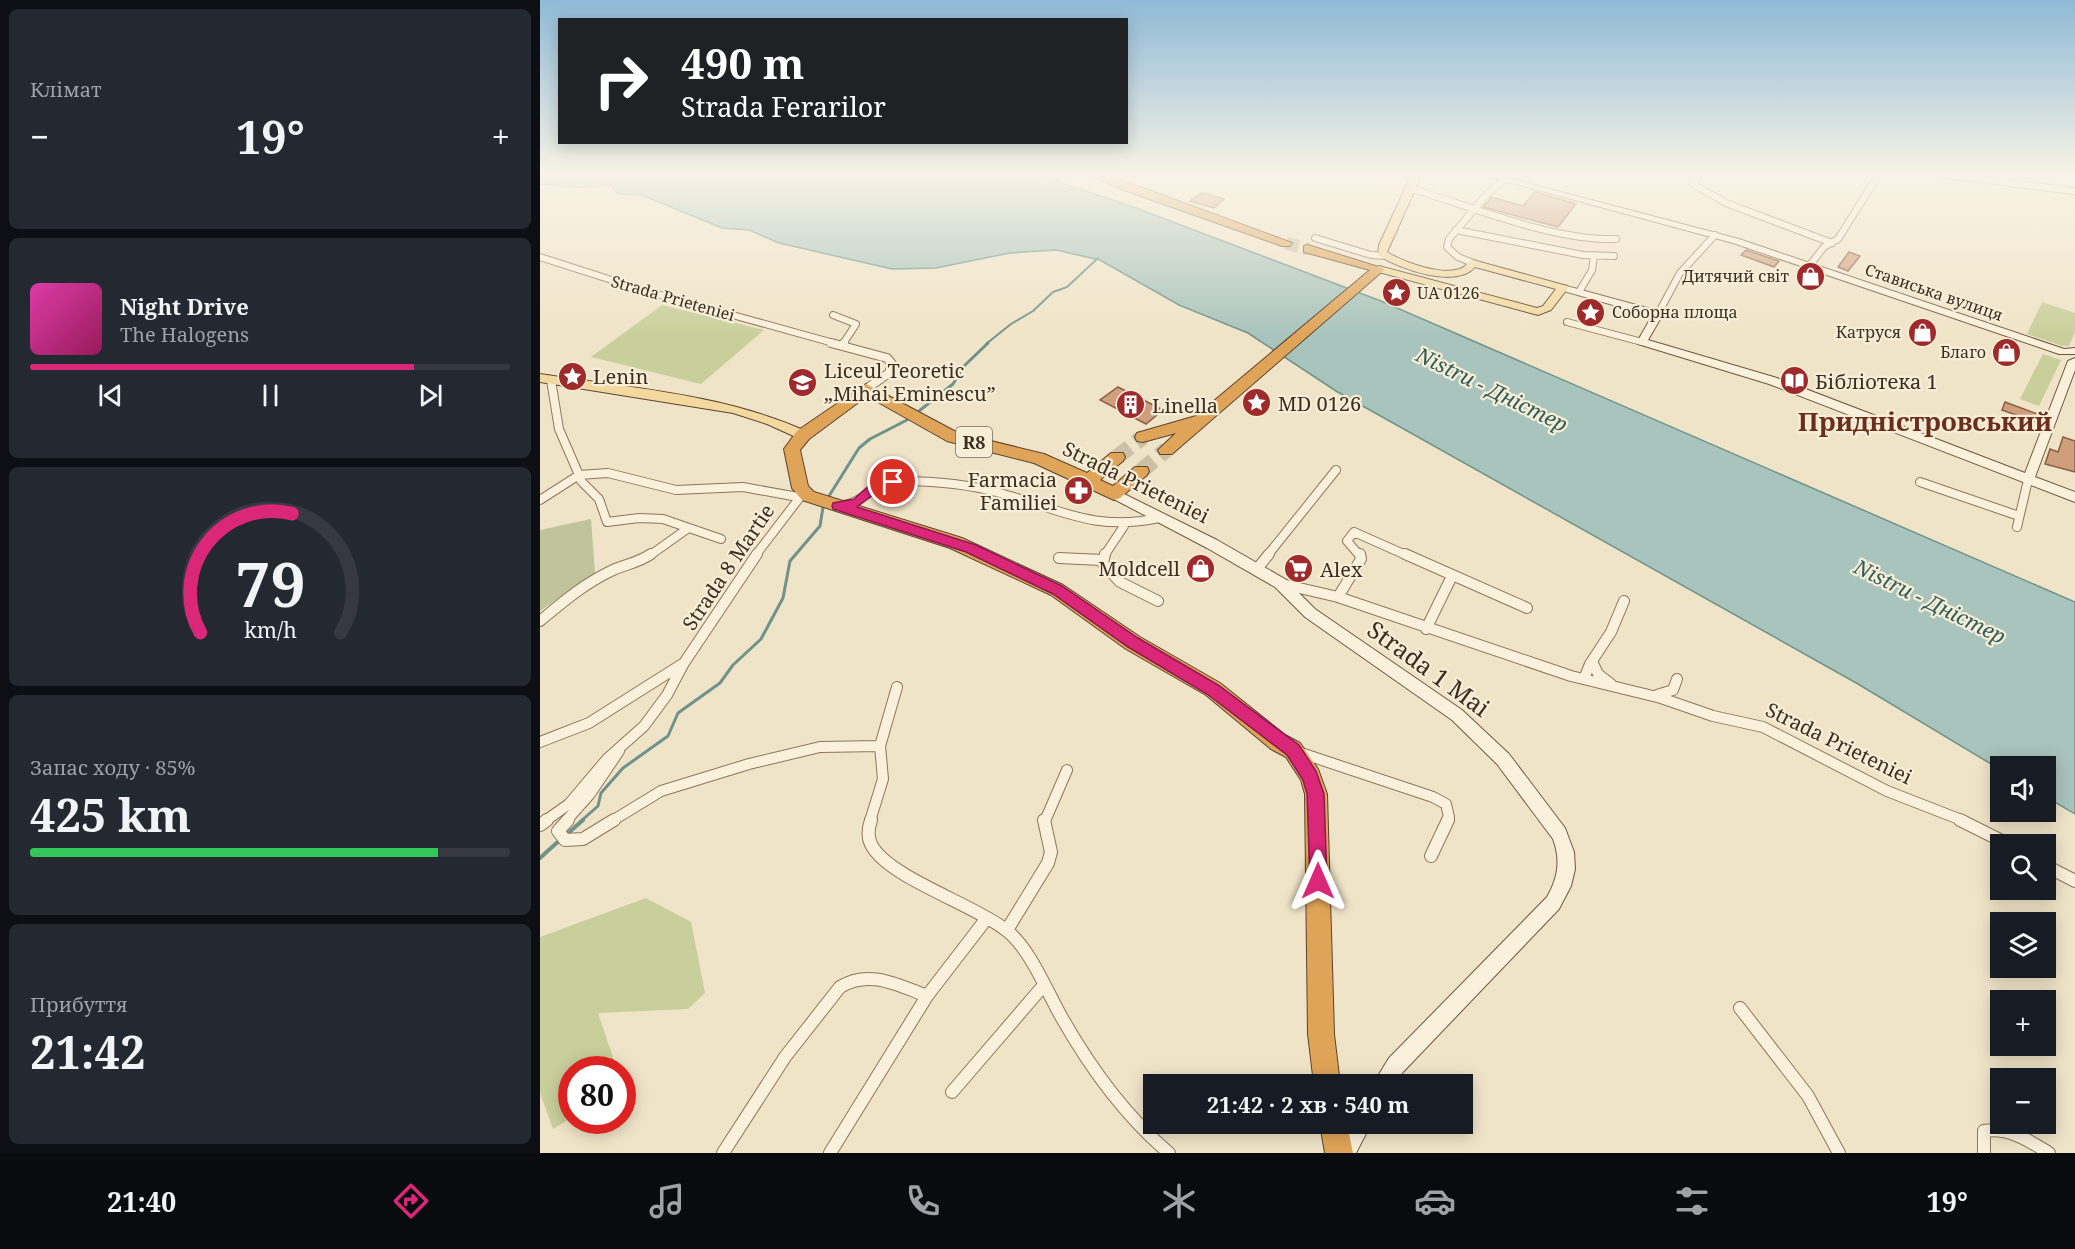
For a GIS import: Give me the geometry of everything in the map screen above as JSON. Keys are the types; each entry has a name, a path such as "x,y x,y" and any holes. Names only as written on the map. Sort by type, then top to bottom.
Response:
{"highway":[{"path":"1242,228 1286,243"},
{"path":"1166,450 1380,269 1311,244"},
{"path":"866,389 803,435 792,449 801,495 971,548 1058,590 1126,638 1213,689 1293,750 1310,777 1316,801 1321,1034 1326,1074"},
{"name":"Strada Prieteniei","path":"866,389 953,437 1038,458 1089,480 1114,494"},
{"path":"1143,437 1205,418"},
{"path":"1089,480 1117,457"},
{"path":"1114,494 1141,471"},
{"path":"1336,1134 1340,1153"}],"main road":[{"path":"1393,228 1382,252 1392,261 1445,273 1466,271 1473,263 1658,314 1642,342 1773,381 2075,497"},
{"name":"Стависька вулиця","path":"1687,228 1810,265 2072,362"},
{"path":"1380,269 1531,311 1543,311 1563,288"},
{"path":"2028,480 2072,362"},
{"path":"545,379 633,391 734,409 772,420 803,435"},
{"name":"Strada Prieteniei","path":"1114,494 1280,583"},
{"name":"Strada 1 Mai","path":"1280,583 1310,613 1467,723 1522,782 1559,834 1567,854 1567,872 1553,903 1390,1074"},
{"path":"1344,1153 1355,1134"}],"street":[{"path":"1549,228 1609,241 1616,238"},
{"path":"1792,228 1832,243"},
{"path":"1810,265 1824,247 1839,239 1846,228"},
{"path":"1473,263 1458,257 1447,247 1456,230 1594,256 1614,256"},
{"path":"1658,314 1680,273 1715,235"},
{"path":"1311,244 1386,256"},
{"path":"1579,292 1596,261 1594,256"},
{"name":"Strada Prieteniei","path":"540,257 646,291 871,352 889,359 892,368 866,389"},
{"path":"833,315 856,324 842,345"},
{"path":"1567,322 1642,342"},
{"path":"545,379 563,441 581,481 600,499 607,522 639,518 663,519 721,539"},
{"path":"1257,569 1336,470"},
{"path":"540,500 579,475 608,473 676,490 743,487 801,495"},
{"path":"2017,527 2028,480"},
{"path":"838,506 858,503 877,485 886,482 935,483 984,488 1061,514 1124,526 1159,518"},
{"path":"1920,482 2019,516"},
{"name":"Strada 8 Martie","path":"801,495 761,547 684,663 678,677 656,711 619,751 590,795 558,831 562,837 583,839 661,791 785,754 820,747 880,746"},
{"path":"1124,526 1102,560 1108,574 1158,601"},
{"path":"540,621 585,585 615,569 639,563 687,529"},
{"path":"1338,597 1361,560 1360,554 1347,541 1354,532 1527,608"},
{"path":"1059,558 1102,560"},
{"path":"1426,629 1452,576"},
{"name":"Strada Prieteniei","path":"1280,583 1338,597 1426,629 1584,679 1713,716 1763,727 1887,791 1973,825 1990,834"},
{"path":"1584,679 1592,661 1607,640 1623,601"},
{"name":"Strada Prieteniei","path":"1592,661 1598,674 1620,688"},
{"name":"Strada 8 Martie","path":"540,742 589,723 684,663"},
{"path":"1646,695 1667,694 1677,680"},
{"path":"897,687 880,746 884,777 869,827 868,840 874,853 890,865 1007,930 1020,944 1064,1021 1117,1101 1140,1128 1168,1153"},
{"path":"1293,750 1433,797 1446,804 1449,817 1431,856"},
{"name":"Strada 8 Martie","path":"540,825 569,804 607,759 619,751"},
{"path":"1007,930 1048,863 1051,852 1044,818 1067,770"},
{"path":"2056,871 2075,881"},
{"path":"830,1153 927,996 987,918"},
{"path":"723,1153 793,1047 834,990 844,981 864,977 927,996"},
{"path":"952,1092 1044,985"},
{"path":"1740,1008 1808,1096 1839,1153"},
{"path":"1984,1153 1984,1131 1995,1128 2008,1131 2049,1153"}],"green space":[{"path":"2042,302 2075,313 2075,332 2069,346 2062,346 2027,334"},
{"path":"662,305 764,330 701,384 591,357"},
{"path":"2043,354 2061,360 2039,406 2020,399"},
{"path":"591,519 595,573 540,611 540,530"},
{"path":"646,898 691,922 705,993 688,1009 598,1013 613,1056 558,1056 558,1126 553,1129 540,1093 540,937"}],"water":[{"name":"Nistru - Дністер","path":"722,228 1188,228 1381,301 2075,602 2075,814 2056,803 2056,756 1990,756 1990,763 1858,684 1336,391 1248,333 1179,305 1100,260 1056,250 1010,253 936,268 892,269 779,243 749,230"}],"building":[{"path":"1746,250 1779,261 1774,267 1741,255"},
{"path":"1849,252 1860,256 1848,271 1838,267"},
{"path":"1889,273 1921,284 1916,293 1883,282"},
{"path":"1954,295 1975,302 1971,310 1950,303"},
{"name":"Linella","path":"1118,387 1163,410 1146,424 1100,400"},
{"path":"2005,402 2043,416 2041,424 2002,410"},
{"path":"2063,437 2075,441 2075,472 2045,464 2050,449 2058,452"}],"waterway":[{"path":"986,344 1011,324 1033,311 1053,292 1067,287 1098,258"},
{"path":"919,411 953,384 963,367 988,343"},
{"path":"829,496 859,448 870,439 907,420"},
{"path":"581,821 598,806 601,793 623,768 668,736 678,713 720,683 733,665 761,639 783,598 790,561 820,526 823,507"},
{"path":"566,835 583,820"},
{"path":"540,858 561,839"}],"tunnel":[{"path":"1286,243 1308,249"},
{"path":"1117,457 1143,437"},
{"path":"1141,471 1166,450"}],"place":[{"name":"Дитячий світ","path":"1810,276"},
{"name":"UA 0126","path":"1396,293"},
{"name":"Соборна площа","path":"1591,312"},
{"name":"Катруся","path":"1922,332"},
{"name":"Благо","path":"2007,352"},
{"name":"Lenin","path":"572,376"},
{"name":"Бібліотека 1","path":"1794,381"},
{"name":"Liceul Teoretic „Mihai Eminescu”","path":"803,382"},
{"name":"MD 0126","path":"1257,403"},
{"name":"Linella","path":"1131,405"},
{"name":"Farmacia Familiei","path":"1078,491"},
{"name":"Moldcell","path":"1201,568"},
{"name":"Alex","path":"1299,569"}],"district":[{"name":"Придністровський","path":"1925,421"}],"route":[{"path":"893,482 877,485 858,503 838,506 971,548 1047,584 1119,634 1213,689 1278,742 1293,750 1303,763 1316,794 1318,881"}]}
